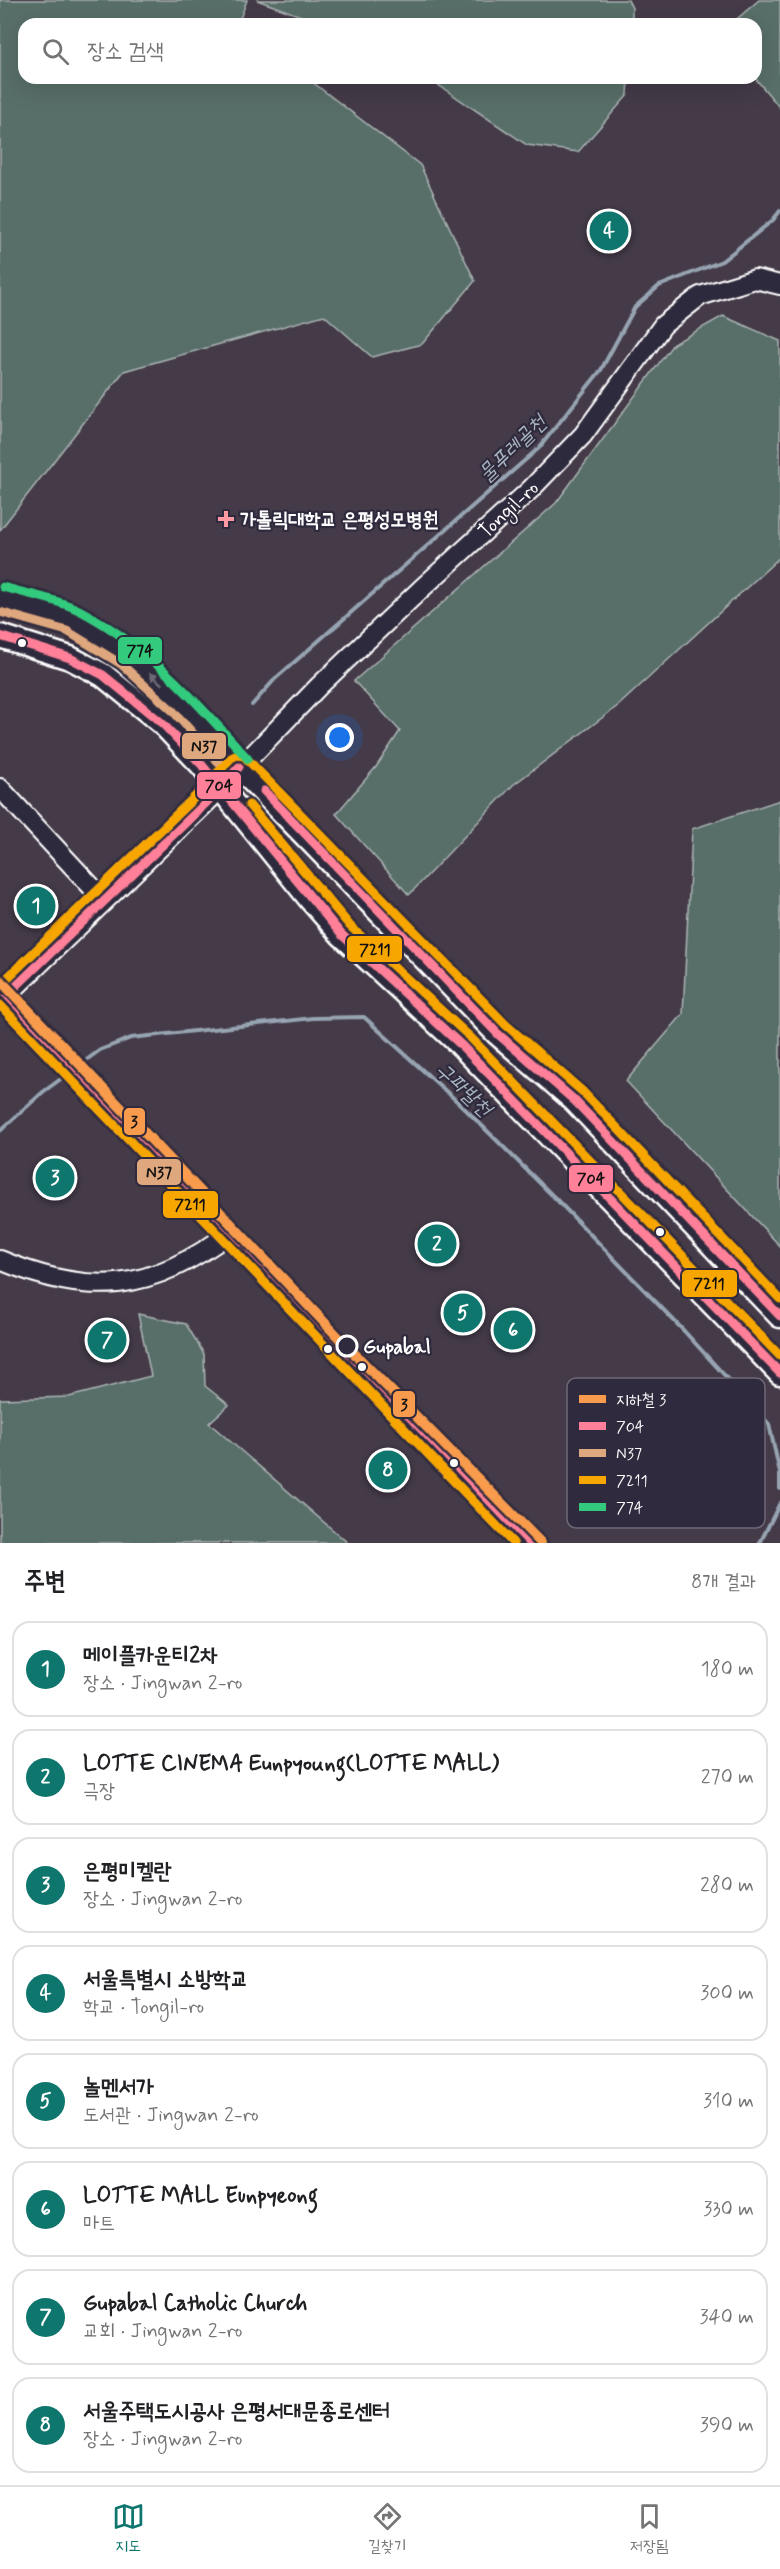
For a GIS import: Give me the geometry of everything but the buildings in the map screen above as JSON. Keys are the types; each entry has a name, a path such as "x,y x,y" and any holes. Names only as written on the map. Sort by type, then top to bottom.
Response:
{"main road":[{"path":"0,599 72,620 128,654 182,703 240,768 498,1034 574,1100 780,1316"},
{"path":"0,636 70,658 103,675 162,723 221,787 341,934 469,1053 780,1372"}],"street":[{"name":"Tongil-ro","path":"2,995 221,787 319,686 530,490 584,435 663,325 700,296 754,279 780,285"},
{"path":"0,788 104,900"},
{"path":"2,995 63,1054 530,1543"},
{"path":"0,1260 56,1280 88,1284 131,1283 169,1271 231,1232"}],"green space":[{"path":"0,0 247,0 240,18 18,18 18,84 315,84 420,165 475,281 422,344 372,357 324,315 124,371 0,530"},
{"path":"257,0 628,0 632,8 632,18 306,18"},
{"path":"759,0 780,0 780,108 760,84 762,84 762,18 738,18"},
{"path":"437,84 629,84 628,95 578,152 527,145"},
{"path":"723,316 780,341 780,557 619,705 513,785 409,895 336,814 376,767 400,731 354,681 556,503 673,344"},
{"path":"780,800 780,1246 626,1081 683,1014 692,829"},
{"path":"138,1314 186,1324 204,1354 205,1386 229,1405 209,1423 348,1543 0,1543 0,1399 69,1397 151,1376"}],"waterway":[{"name":"물푸레골천","path":"252,705 275,679 539,448 601,370 635,307 659,286 722,261 773,220 780,211"},
{"name":"구파발천","path":"81,1064 100,1050 131,1038 313,1018 364,1017 460,1104 555,1198 727,1378"},
{"name":"구파발천","path":"0,1131 43,1092 73,1070"},
{"name":"구파발천","path":"765,1420 769,1424 780,1473 780,1489"},
{"name":"구파발천","path":"760,1543 780,1503"}],"metro line":[{"name":"3","path":"0,980 342,1341 541,1543"}],"transit line":[{"name":"774","path":"3,587 70,606 104,624 127,640 190,696 248,759"},
{"name":"N37","path":"0,612 67,631 121,664 173,711 223,767 0,985"},
{"name":"704","path":"0,636 70,658 103,675 162,723 202,765 341,934 461,1045 780,1373"},
{"name":"7211","path":"0,985 202,790 231,758 237,755 244,756 506,1025 583,1092 780,1299"},
{"name":"704","path":"239,767 211,798 7,995 530,1543"},
{"name":"704","path":"264,791 498,1034 574,1100 780,1316"},
{"name":"7211","path":"249,805 350,926 470,1037 780,1356"},
{"name":"N37","path":"0,1005 513,1543"},
{"name":"7211","path":"0,1005 513,1543"}],"place":[{"name":"서울특별시 소방학교","path":"609,231"},
{"name":"가톨릭대학교 은평성모병원","path":"226,519"},
{"name":"메이플카운티2차","path":"36,906"},
{"name":"은평미켈란","path":"55,1178"},
{"name":"LOTTE CINEMA Eunpyoung(LOTTE MALL)","path":"437,1244"},
{"name":"놀멘서가","path":"463,1313"},
{"name":"LOTTE MALL Eunpyeong","path":"513,1330"},
{"name":"Gupabal Catholic Church","path":"107,1340"},
{"name":"Gupabal","path":"347,1346"},
{"name":"서울주택도시공사 은평서대문종로센터","path":"388,1470"}]}
